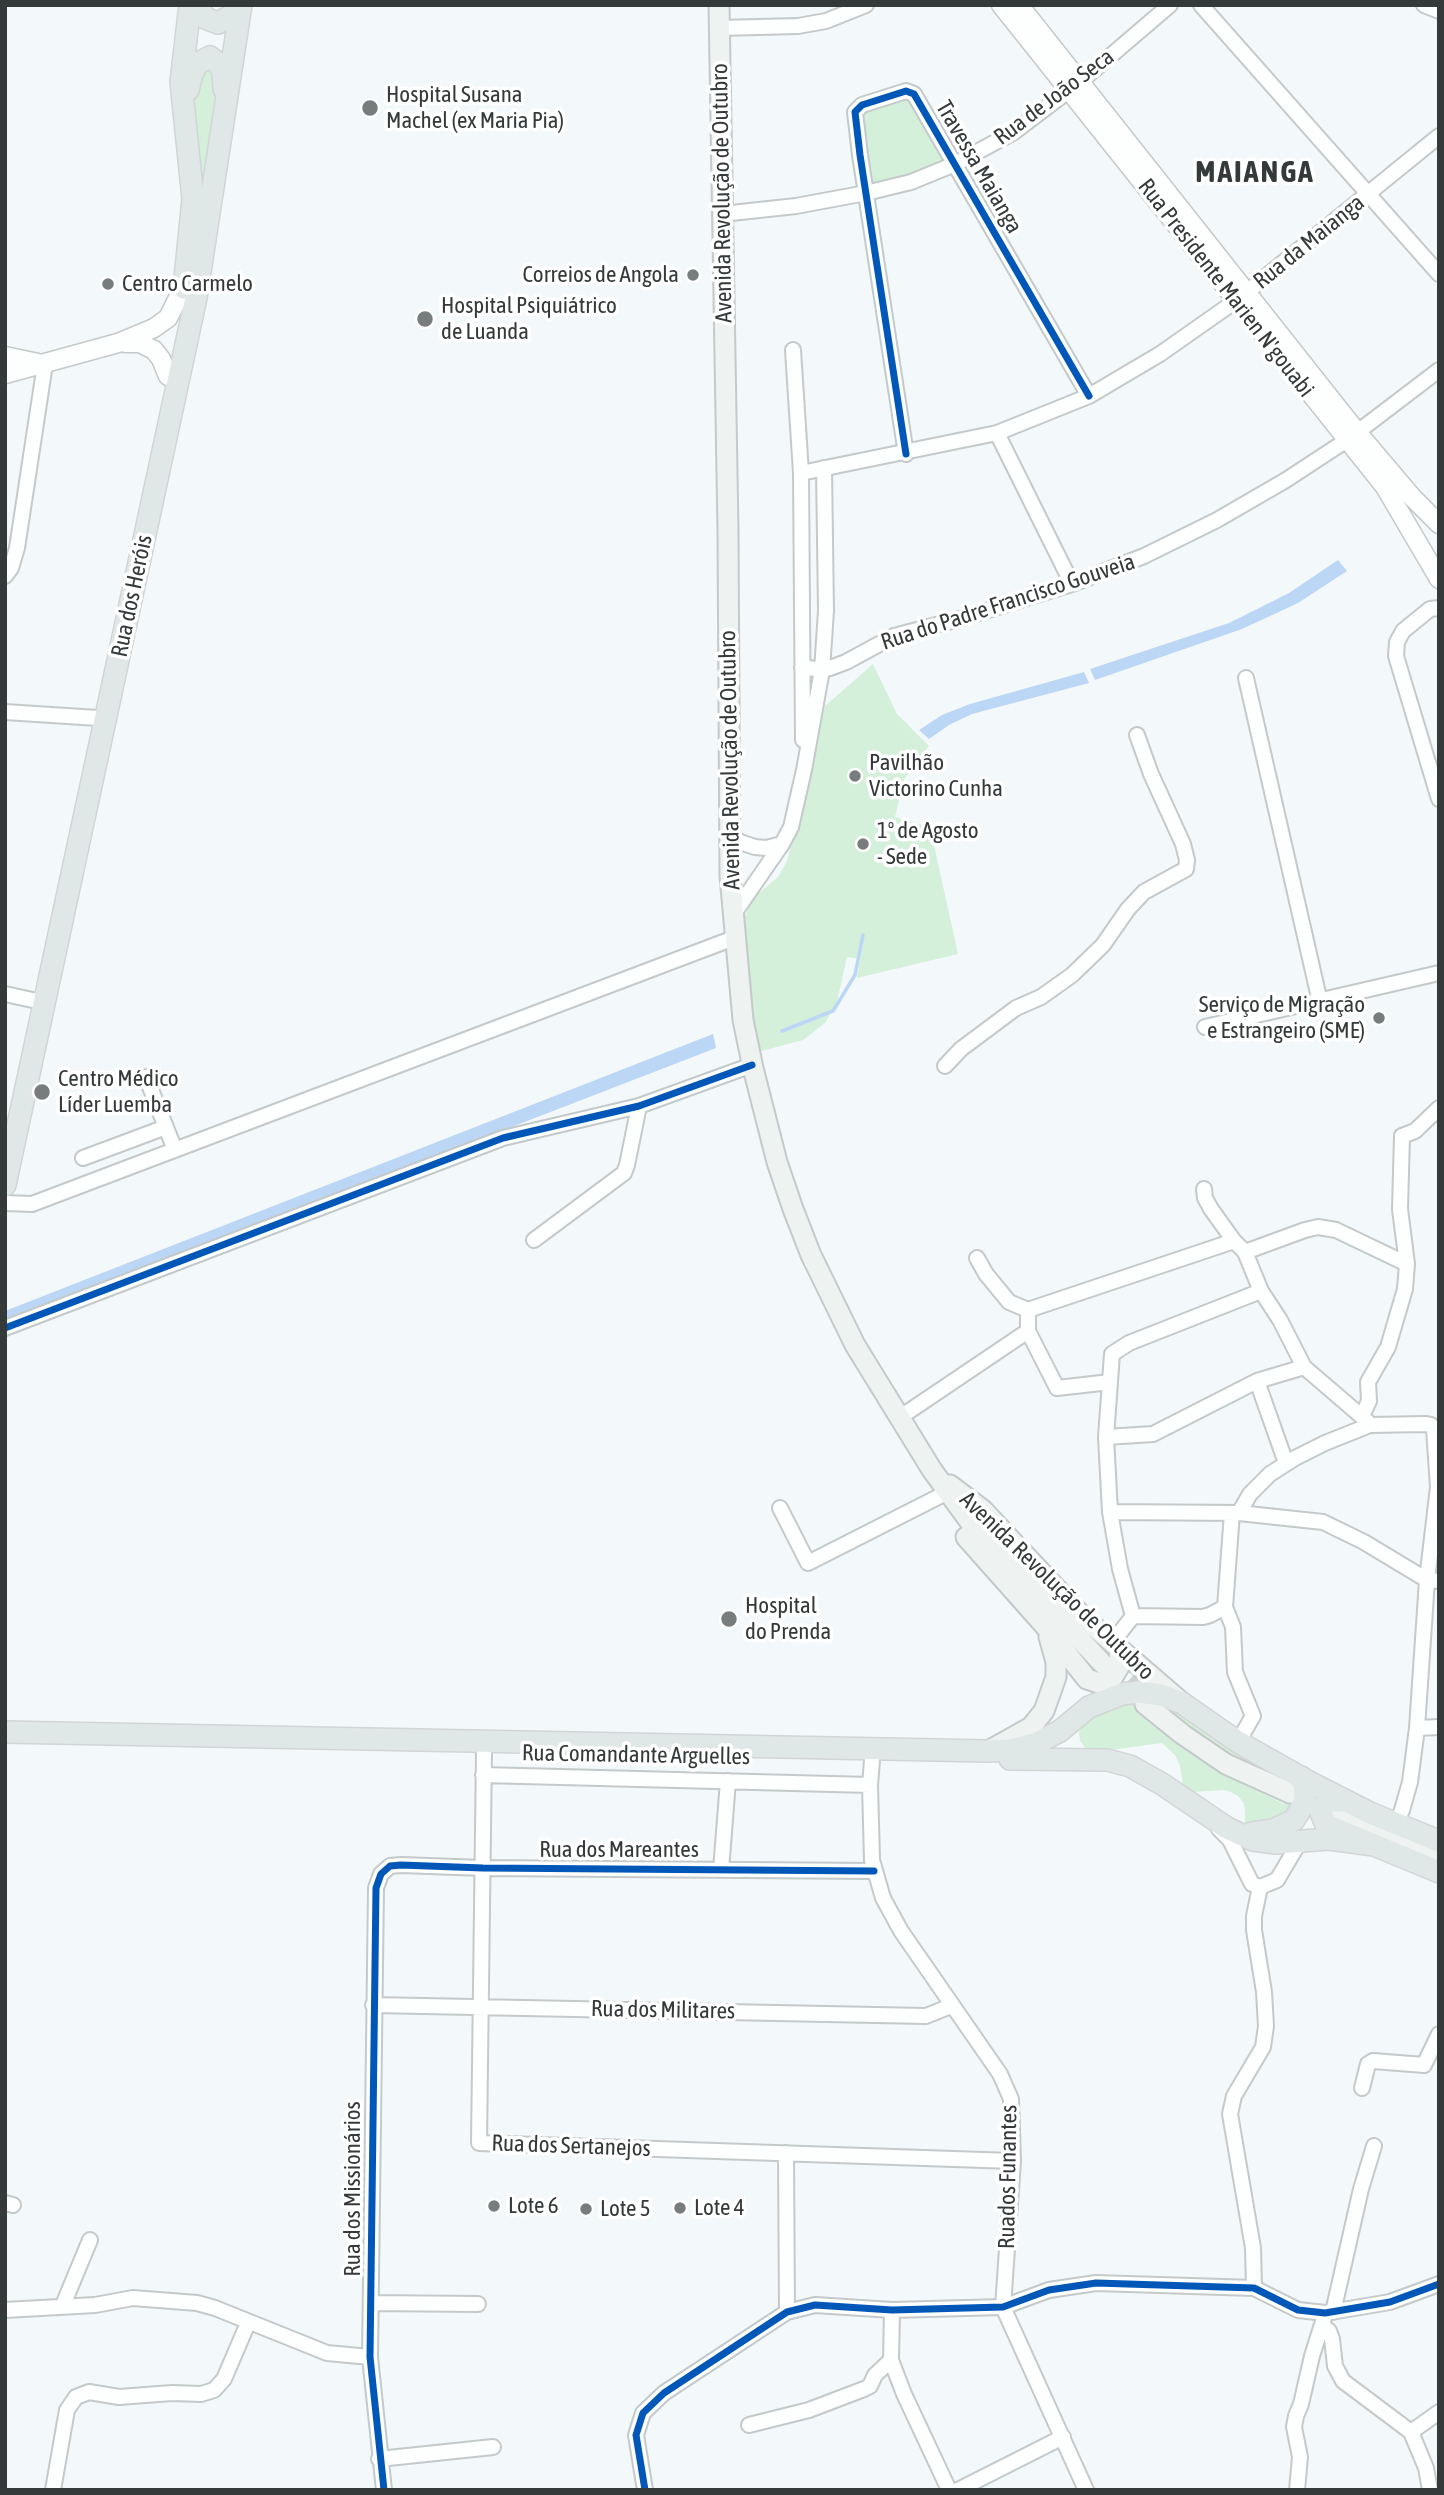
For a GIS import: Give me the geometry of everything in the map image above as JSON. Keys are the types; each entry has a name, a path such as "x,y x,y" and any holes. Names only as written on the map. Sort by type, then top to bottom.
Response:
{"main road":[{"name":"Rua dos Heróis","path":"5,1154 185,284 193,199 181,82 190,5"},
{"path":"197,5 202,15 213,23 227,19 240,5"},
{"name":"Rua dos Heróis","path":"5,1185 196,298 240,5"},
{"name":"Avenida Revolução de Outubro","path":"719,5 732,915 743,1020 752,1065 777,1162 811,1255 855,1345 933,1471 960,1530 1045,1626 1081,1672 1093,1682 1104,1682 1117,1673 1120,1665 1085,1619 983,1510 933,1471"},
{"path":"185,117 192,74 198,63 210,57 219,64 223,72 225,112"},
{"path":"988,1751 1031,1727 1049,1701 1056,1677 1056,1662 1045,1626"},
{"name":"Avenida Revolução de Outubro","path":"1111,1654 1238,1742 1294,1786"},
{"name":"Rua Comandante Arguelles","path":"12,1737 988,1751 1010,1750 1035,1744 1060,1731 1089,1707 1122,1694 1151,1693 1182,1703"},
{"name":"Avenida Revolução de Outubro","path":"1147,1701 1182,1734 1226,1764 1294,1786 1439,1859"},
{"name":"Rua Comandante Arguelles","path":"12,1737 872,1760 1107,1760 1130,1766 1162,1784 1227,1828"},
{"path":"1227,1828 1258,1833 1294,1821 1305,1802 1304,1784 1294,1786"},
{"path":"1341,1809 1328,1801 1323,1806 1322,1820 1332,1828 1439,1872"},
{"name":"Avenida Revolução de Outubro","path":"1341,1809 1396,1824 1439,1841"},
{"name":"Avenida Revolução de Outubro","path":"1341,1809 1439,1847"},
{"path":"1227,1828 1253,1840 1266,1842 1299,1843 1329,1839 1374,1845"}],"street":[{"path":"719,28 797,26 825,21 866,5"},
{"name":"Rua Presidente Marien N'gouabi","path":"1002,5 1075,86"},
{"name":"Rua Presidente Marien N'gouabi","path":"1018,5 1075,86 1352,436 1434,572"},
{"name":"Rua de João Seca","path":"722,214 796,206 866,193 911,182 955,164 1014,132 1075,86 1170,5"},
{"path":"1201,5 1439,274"},
{"path":"1424,5 1439,11"},
{"name":"Travessa Maianga","path":"906,454 855,117 857,109 862,105 906,91 917,98 1089,396"},
{"name":"Rua da Maianga","path":"824,468 906,454 997,433 1089,396 1160,355 1242,296 1439,136"},
{"path":"5,374 137,336 162,323 173,310 185,284"},
{"path":"118,343 140,343 154,350 168,376"},
{"path":"793,350 801,473 804,770"},
{"path":"5,356 45,364"},
{"path":"5,576 17,548 45,364"},
{"name":"Rua do Padre Francisco Gouveia","path":"802,667 822,670 846,663 894,636 1072,584 1144,556 1217,520 1286,480 1352,436 1439,370"},
{"path":"997,433 1072,584"},
{"name":"Rua Presidente Marien N'gouabi","path":"1352,436 1439,524"},
{"path":"732,915 791,827 822,670 826,611 824,468 801,473"},
{"path":"1434,572 1430,554 1439,542"},
{"path":"1439,608 1430,609 1403,631 1396,642 1396,656 1439,799"},
{"path":"1246,678 1320,1002"},
{"path":"5,712 97,718"},
{"path":"945,1066 961,1049 1016,1009 1041,997 1072,975 1102,945 1144,892 1186,869 1183,844 1151,774 1138,735"},
{"path":"730,834 740,842 755,847 766,848 782,844"},
{"path":"5,1203 33,1204 734,937"},
{"path":"1205,1027 1439,973"},
{"path":"5,994 37,1001"},
{"path":"5,1328 503,1138 639,1106 752,1065"},
{"path":"146,1077 175,1150"},
{"path":"534,1240 624,1172 639,1106"},
{"path":"1366,1421 1368,1382 1388,1347 1401,1311 1405,1289 1407,1264 1400,1209 1401,1140 1402,1136 1415,1130 1439,1108"},
{"path":"83,1158 166,1127"},
{"path":"1204,1189 1211,1209 1240,1247 1261,1291 1280,1320 1304,1367 1366,1421"},
{"path":"976,1258 1009,1302 1028,1310 1240,1247 1318,1227 1336,1230 1407,1264"},
{"path":"1111,1654 1133,1616 1120,1569 1110,1512 1106,1437 1110,1360 1115,1351 1261,1291"},
{"path":"1028,1310 1028,1331 1057,1388 1110,1382"},
{"path":"900,1418 1028,1331"},
{"path":"1106,1437 1143,1437 1153,1434 1257,1381 1304,1367"},
{"path":"1257,1381 1286,1463"},
{"path":"1238,1742 1254,1716 1235,1672 1233,1628 1226,1607 1236,1513 1260,1483 1286,1463 1366,1421 1431,1425 1434,1429 1438,1487 1433,1581 1410,1782 1396,1824"},
{"path":"780,1508 808,1563 944,1494"},
{"path":"1110,1512 1236,1513 1323,1522 1433,1581"},
{"path":"1133,1616 1203,1616 1226,1607"},
{"path":"1417,1728 1439,1727"},
{"name":"Rua dos Sertanejos","path":"484,1751 479,2143 1013,2161"},
{"path":"1071,1759 1138,1777 1206,1820 1230,1840 1249,1881 1260,1887 1277,1880 1299,1843"},
{"name":"Ruados Funantes","path":"872,1760 870,1785 874,1871 883,1898 901,1931 1007,2088 1011,2099 1013,2161 1003,2308 1086,2490"},
{"path":"483,1775 870,1785"},
{"path":"721,1870 727,1781"},
{"name":"Rua dos Mareantes","path":"376,1888 381,1874 395,1865 874,1871"},
{"path":"1254,2288 1253,2248 1230,2114 1234,2096 1263,2046 1266,2026 1264,1992 1254,1930 1260,1887"},
{"name":"Rua dos Missionários","path":"376,1888 370,2357 384,2490"},
{"name":"Rua dos Militares","path":"373,2005 926,2016 951,2006"},
{"path":"1362,2088 1366,2069 1373,2061 1424,2065 1439,2034"},
{"path":"1297,2490 1300,2457 1294,2427 1296,2416 1327,2317 1374,2146"},
{"path":"786,2153 787,2312"},
{"path":"63,2305 90,2240"},
{"path":"645,2490 636,2435 639,2422 652,2402 787,2312 815,2305 892,2309 1003,2308 1049,2290 1096,2283 1254,2288 1298,2310 1327,2317 1390,2302 1439,2284"},
{"path":"5,2310 95,2305 133,2298 160,2299 215,2308 327,2353 370,2357"},
{"path":"371,2303 478,2304"},
{"path":"892,2309 891,2360 949,2490"},
{"path":"1327,2317 1335,2366 1343,2381 1411,2432 1432,2466 1430,2490"},
{"path":"53,2490 67,2410 76,2397 89,2392 119,2398 172,2393 201,2394 214,2390 224,2379 248,2323"},
{"path":"749,2425 809,2410 864,2389 870,2386 875,2375 891,2360"},
{"path":"1411,2432 1439,2412"},
{"path":"958,2490 1063,2437"},
{"path":"379,2459 493,2447"}],"green space":[{"path":"205,66 220,77 199,228 192,106 194,91"},
{"path":"906,96 945,163 872,186 862,110"},
{"name":"1º de Agosto - Sede","path":"873,664 897,714 929,746 904,779 895,817 930,827 958,954 857,978 860,959 847,957 837,1002 825,1023 803,1040 758,1052 743,921 752,899 778,877 787,861 825,706"},
{"path":"1123,1702 1170,1705 1296,1787 1292,1818 1250,1826 1245,1823 1243,1802 1231,1792 1187,1790 1183,1785 1175,1755 1162,1743 1095,1752 1086,1749 1080,1741 1079,1732 1092,1716","holes":["1145,1715 1290,1789 1284,1804 1214,1769 1181,1747"]}],"water":[{"path":"1338,560 1347,571 1298,603 1242,629 1095,680 1090,669 1229,623 1289,593"},
{"path":"1084,672 1089,683 972,714 929,739 919,730 942,715 970,704"},
{"path":"713,1034 716,1048 5,1323 5,1311"}],"waterway":[{"path":"782,1031 833,1011 855,975 863,935"}],"tunnel":[{"path":"1109,1659 1150,1698"}],"cycle path":[{"path":"906,454 855,112 862,105 906,91 914,94 1089,396"},
{"path":"5,1328 503,1138 639,1106 752,1065"},
{"path":"384,2490 370,2357 376,1888 381,1874 390,1866 401,1865 874,1871"},
{"path":"645,2490 636,2435 643,2413 664,2393 787,2312 815,2305 892,2310 1003,2307 1049,2290 1096,2283 1254,2288 1298,2310 1325,2313 1390,2302 1439,2284"}],"place":[{"name":"Hospital Susana Machel (ex Maria Pia)","path":"370,108"},
{"name":"Correios de Angola","path":"693,275"},
{"name":"Centro Carmelo","path":"108,284"},
{"name":"Hospital Psiquiátrico de Luanda","path":"425,319"},
{"name":"Pavilhão Victorino Cunha","path":"855,776"},
{"name":"1º de Agosto - Sede","path":"863,844"},
{"name":"Serviço de Migração e Estrangeiro (SME)","path":"1379,1018"},
{"name":"Centro Médico Líder Luemba","path":"42,1092"},
{"name":"Hospital do Prenda","path":"729,1619"},
{"name":"Lote 6","path":"494,2206"},
{"name":"Lote 4","path":"680,2208"},
{"name":"Lote 5","path":"586,2209"}],"district":[{"name":"MAIANGA","path":"1255,173"}]}
